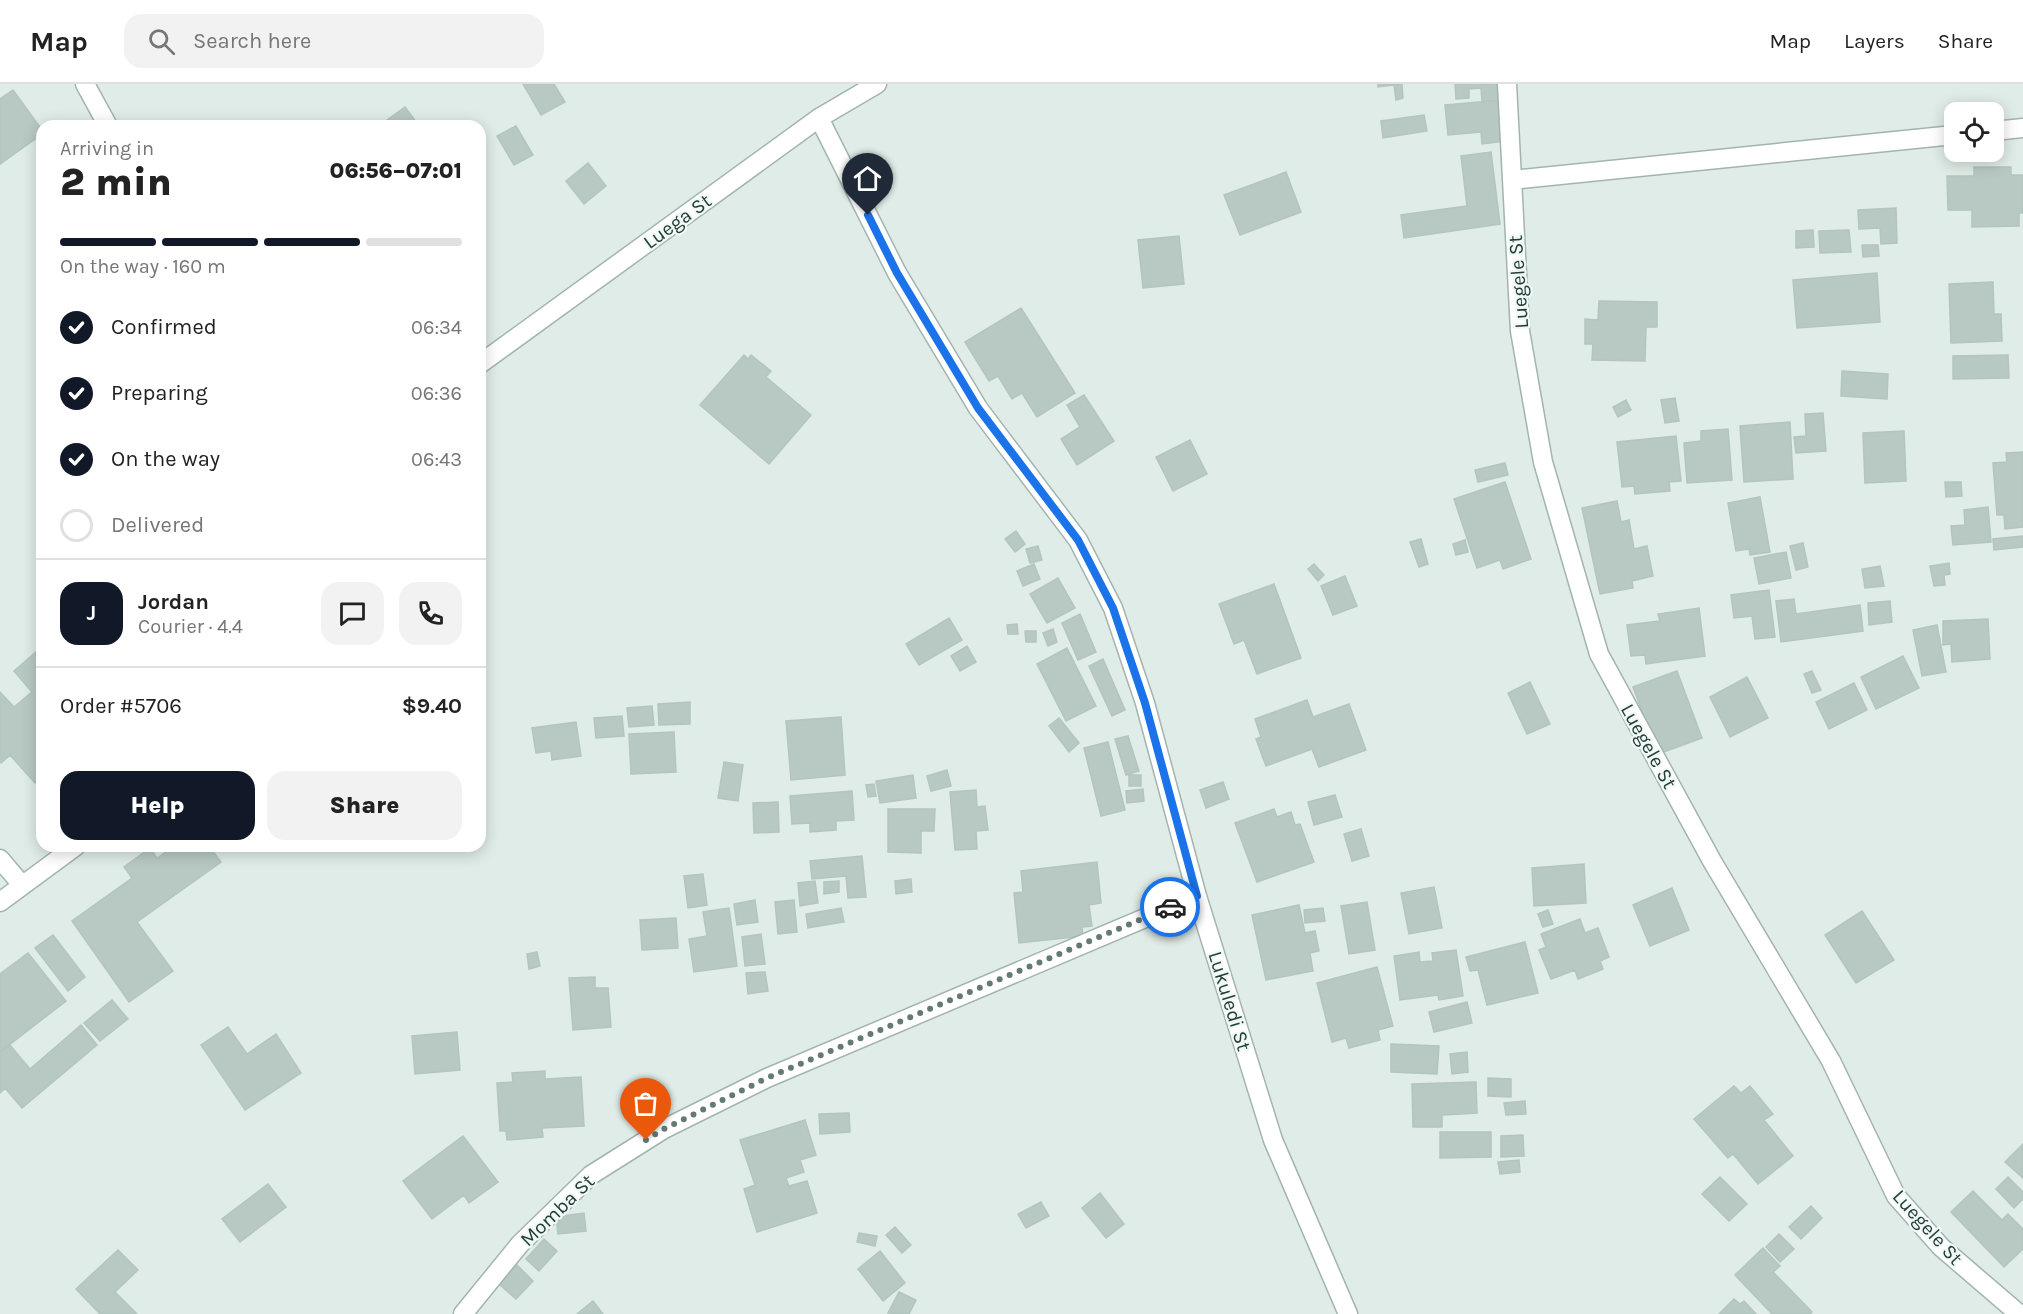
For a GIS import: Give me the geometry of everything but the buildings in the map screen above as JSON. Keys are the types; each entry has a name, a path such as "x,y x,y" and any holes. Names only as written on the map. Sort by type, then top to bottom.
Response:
{"street":[{"path":"85,84 105,120"},
{"name":"Luega St","path":"486,360 819,118 877,84"},
{"name":"Luegele St","path":"1507,84 1520,331 1543,462 1599,654 1712,861 1831,1061 1896,1196 1941,1247 2019,1314"},
{"name":"Lukuledi St","path":"819,118 897,273 972,398 1078,540 1113,608 1145,703 1197,896 1273,1140 1348,1314"},
{"path":"2004,130 2023,128"},
{"path":"1512,180 1944,136"},
{"path":"0,902 68,852"},
{"path":"0,859 22,885"},
{"name":"Momba St","path":"463,1314 520,1244 591,1175 664,1129 767,1078 1197,896"}],"way so far":[{"path":"646,1140 767,1078 1170,907"}],"route":[{"path":"868,215 897,273 978,408 1078,540 1113,608 1145,703 1197,896 1170,907"}]}
